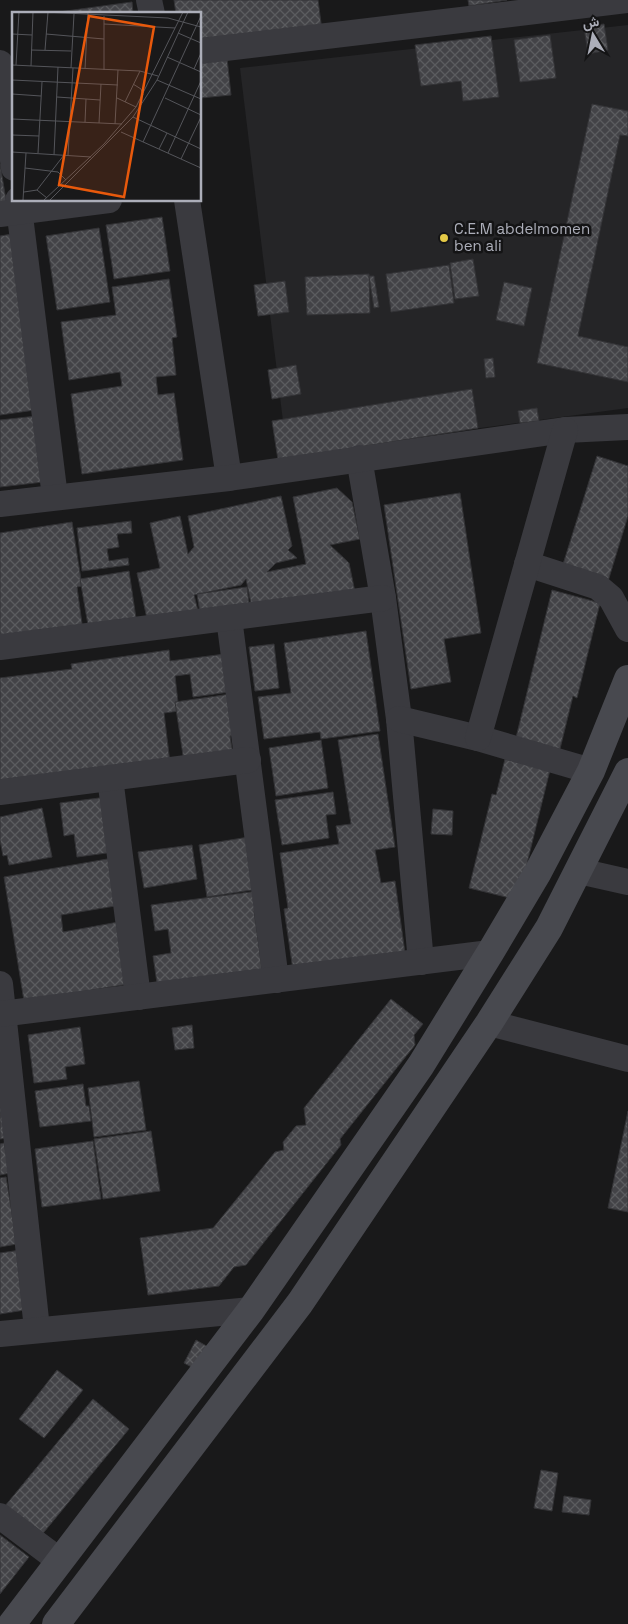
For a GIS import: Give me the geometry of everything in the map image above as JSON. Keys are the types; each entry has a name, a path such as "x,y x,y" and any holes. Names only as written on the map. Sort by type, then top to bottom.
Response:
{"main road":[{"path":"12,1624 251,1310 420,1065 538,872 591,771 628,679"},
{"path":"56,1624 300,1303 489,1023 549,928 628,772"}],"street":[{"path":"201,51 583,3 628,0"},
{"path":"0,63 12,153"},
{"path":"55,497 12,209 98,201"},
{"path":"187,201 229,478"},
{"path":"0,504 229,478 565,430 628,427"},
{"path":"478,738 565,430"},
{"path":"359,458 383,598 399,720 422,962"},
{"path":"527,564 598,587 611,598 628,629"},
{"path":"0,647 383,598"},
{"path":"229,618 276,980"},
{"path":"399,720 478,738 591,771"},
{"path":"0,792 248,760"},
{"path":"110,778 138,997"},
{"path":"579,871 628,882"},
{"path":"2,1014 490,953"},
{"path":"0,984 37,1330"},
{"path":"489,1023 628,1059"},
{"path":"1,1336 37,1330 251,1310"},
{"path":"0,1516 60,1561"}],"shaded area":[{"name":"C.E.M abdelmomen ben ali","path":"628,25 628,408 287,454 240,68"}],"building":[{"path":"174,0 318,0 323,38 226,49 231,95 201,98 201,12 176,12"},
{"path":"468,0 507,0 469,6"},
{"path":"132,2 133,12 59,12"},
{"path":"604,24 608,50 588,54 584,27"},
{"path":"550,35 556,78 520,82 514,40"},
{"path":"491,36 499,97 463,101 461,81 421,86 415,45"},
{"path":"592,104 628,111 628,136 620,135 578,336 628,347 628,382 537,363"},
{"path":"0,164 7,206 0,207"},
{"path":"162,217 170,271 114,279 106,225"},
{"path":"99,228 110,302 57,310 46,236"},
{"path":"12,234 35,410 0,415 0,236"},
{"path":"473,259 479,296 455,299 450,263"},
{"path":"449,265 454,303 391,312 386,274"},
{"path":"369,274 370,313 307,315 305,277"},
{"path":"369,276 374,276 379,307 374,308"},
{"path":"169,279 177,337 172,338 176,375 156,377 158,395 174,393 183,460 82,474 71,394 122,386 120,372 69,380 61,322 116,315 112,287"},
{"path":"285,281 289,312 258,316 254,285"},
{"path":"504,282 532,288 524,326 496,320"},
{"path":"493,358 495,377 486,378 484,359"},
{"path":"296,365 301,394 272,399 268,370"},
{"path":"472,389 478,428 278,460 272,421"},
{"path":"537,408 539,421 520,423 518,411"},
{"path":"37,416 43,482 0,487 0,420"},
{"path":"597,456 628,466 628,516 605,591 559,577"},
{"path":"337,488 352,502 360,539 330,545 349,563 356,597 254,618 246,579 241,585 194,595 200,619 148,623 137,573 160,568 150,523 180,516 188,554 194,547 188,516 281,496 292,546 288,550 297,558 276,563 267,572 306,564 293,497"},
{"path":"460,493 481,633 444,639 451,682 411,689 384,505"},
{"path":"131,521 132,533 117,534 119,547 107,549 109,561 128,558 129,565 82,571 77,528"},
{"path":"72,522 82,586 77,587 83,631 0,644 0,533"},
{"path":"129,571 137,625 88,625 80,579"},
{"path":"247,587 251,619 202,625 197,594"},
{"path":"552,590 600,603 577,698 573,696 557,761 513,750"},
{"path":"366,631 380,731 321,739 320,732 264,739 258,697 291,693 284,643"},
{"path":"274,644 279,688 255,691 249,647"},
{"path":"169,650 170,661 225,654 229,692 193,697 190,674 175,676 179,711 164,713 170,763 0,784 0,678 72,669 71,664"},
{"path":"238,693 243,734 230,736 233,755 184,762 175,702"},
{"path":"378,734 395,847 375,850 381,883 395,881 405,953 293,970 284,909 288,908 280,853 339,844 336,826 351,824 338,740"},
{"path":"321,740 328,788 276,796 269,748"},
{"path":"505,759 550,770 518,900 469,888 492,794 496,795"},
{"path":"333,792 336,814 326,815 329,838 282,845 275,800"},
{"path":"107,797 114,852 77,857 74,834 64,836 60,803"},
{"path":"42,808 52,857 9,865 7,855 3,856 0,840 0,817"},
{"path":"433,809 453,811 452,835 431,834"},
{"path":"249,837 258,889 207,897 199,845"},
{"path":"192,845 197,879 144,888 138,852"},
{"path":"113,858 121,905 61,915 63,932 124,921 135,983 24,1001 4,877"},
{"path":"258,891 260,910 254,911 262,969 157,983 153,956 171,953 168,929 155,931 151,905"},
{"path":"391,999 423,1024 414,1035 415,1045 340,1139 341,1145 246,1265 234,1267 219,1286 148,1295 140,1238 213,1228 275,1152 284,1150 283,1142 296,1126 306,1125 304,1108"},
{"path":"192,1025 194,1048 175,1050 172,1028"},
{"path":"80,1027 85,1064 65,1067 67,1079 34,1083 28,1035"},
{"path":"139,1081 146,1130 94,1137 88,1088"},
{"path":"83,1084 86,1106 89,1106 91,1121 40,1127 35,1091"},
{"path":"0,1092 8,1138 0,1139"},
{"path":"628,1111 628,1212 608,1208"},
{"path":"151,1131 160,1191 103,1199 94,1139"},
{"path":"93,1141 101,1199 42,1207 35,1149"},
{"path":"4,1143 10,1173 0,1175 0,1144"},
{"path":"6,1177 17,1244 0,1247 0,1178"},
{"path":"21,1250 31,1309 0,1314 0,1253"},
{"path":"196,1340 215,1351 203,1373 184,1363"},
{"path":"57,1370 83,1390 44,1438 19,1419"},
{"path":"93,1399 129,1429 35,1543 0,1512"},
{"path":"541,1470 558,1473 552,1511 534,1508"},
{"path":"564,1496 591,1500 589,1515 562,1512"},
{"path":"0,1535 29,1557 0,1594"}],"place":[{"name":"C.E.M abdelmomen ben ali","path":"444,238"}]}
